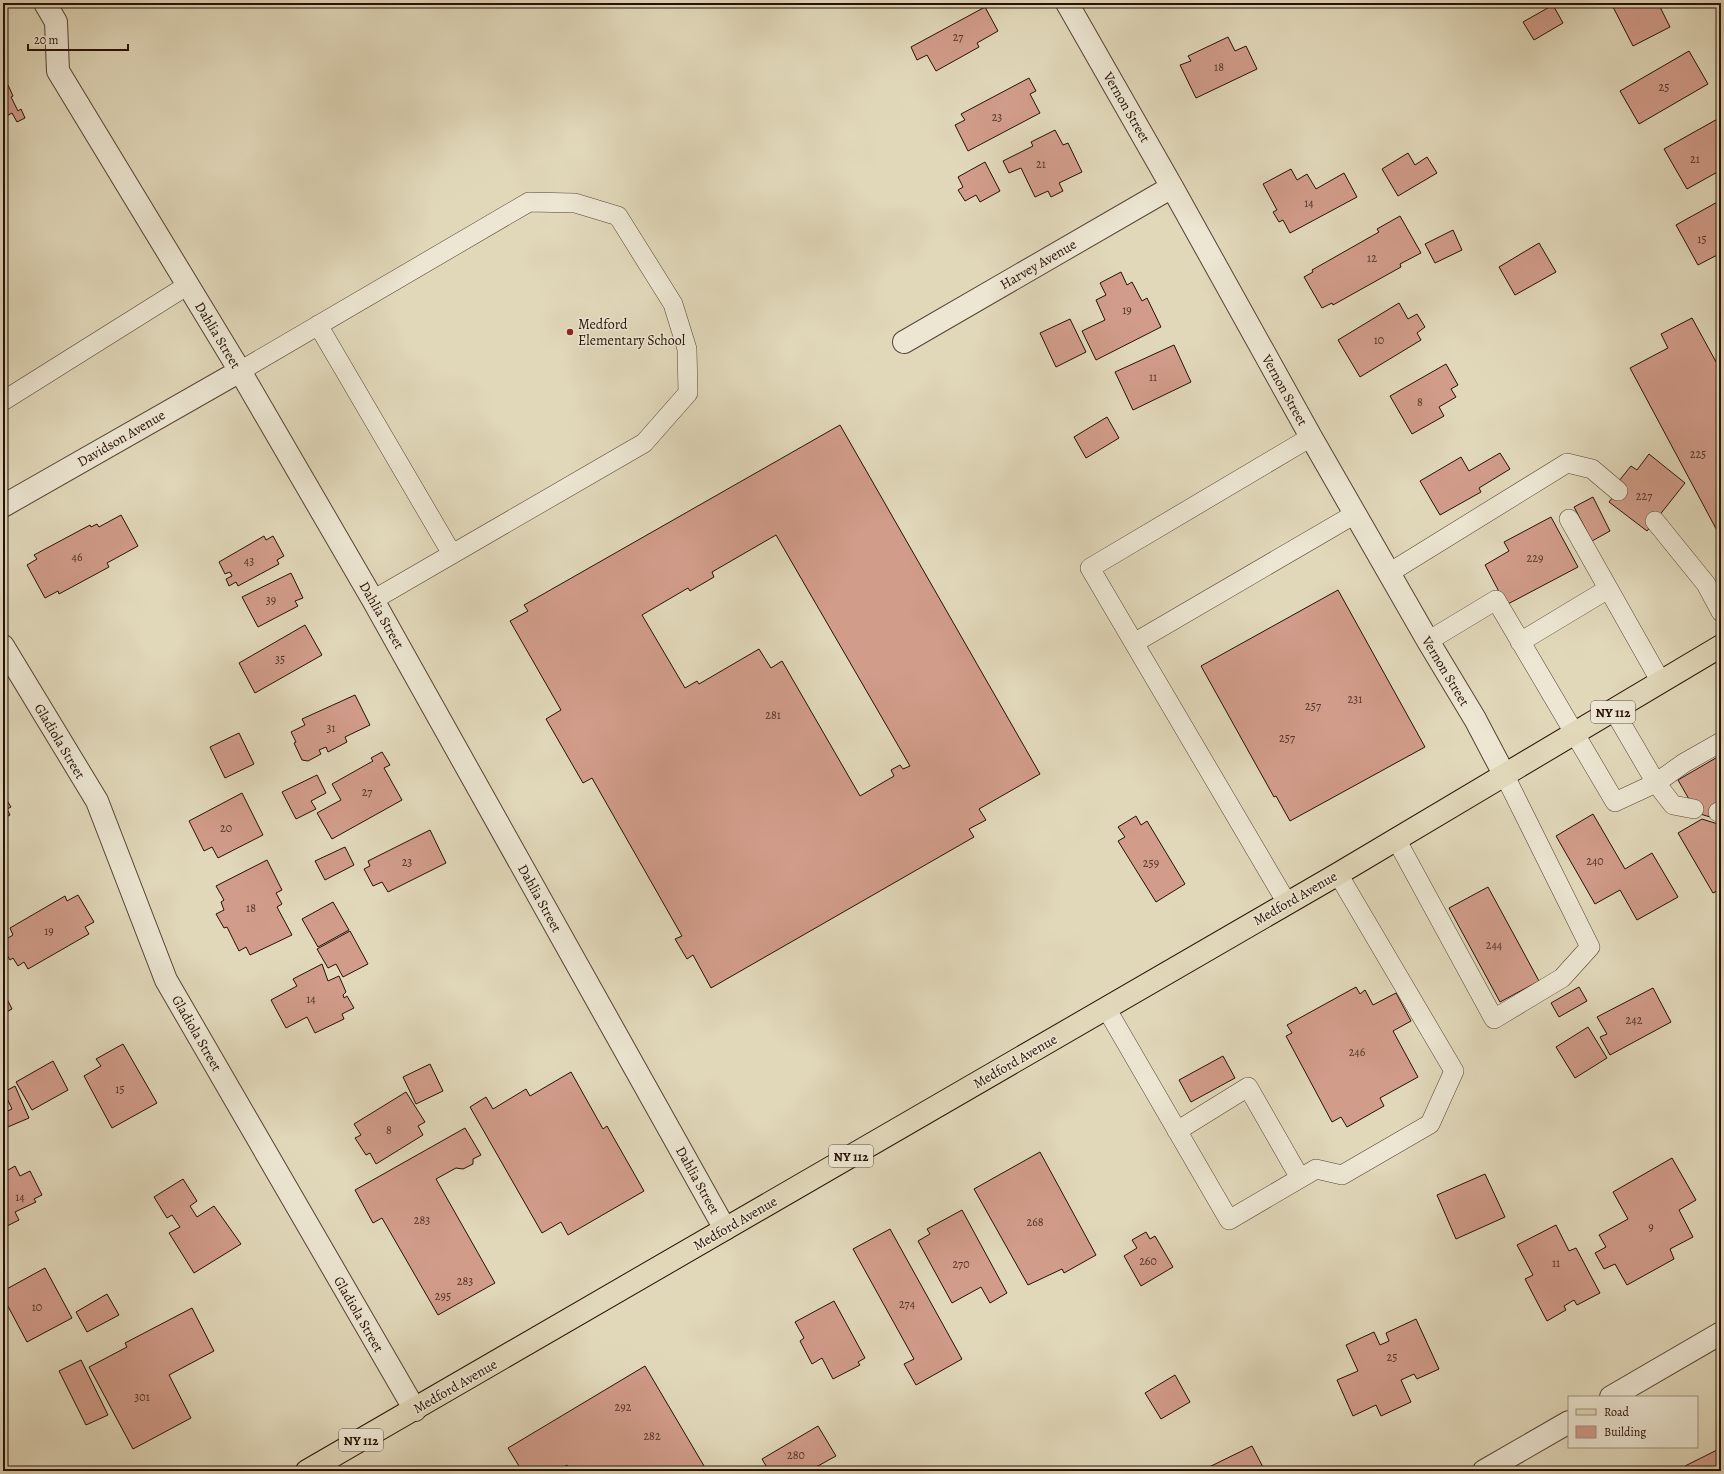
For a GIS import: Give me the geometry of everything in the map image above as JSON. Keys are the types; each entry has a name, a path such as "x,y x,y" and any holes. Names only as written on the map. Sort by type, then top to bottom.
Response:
{"main road":[{"name":"Medford Avenue","path":"307,1471 415,1410 1338,874 1505,776 1721,646"}],"street":[{"name":"Dahlia Street","path":"45,3 56,22 58,71 240,371 374,600 725,1229"},
{"name":"Vernon Street","path":"1067,3 1172,187 1311,437 1428,641 1475,719 1505,776"},
{"name":"Harvey Avenue","path":"904,342 1172,187"},
{"name":"Davidson Avenue","path":"3,506 240,371"},
{"name":"Gladiola Street","path":"3,646 97,801 166,980 415,1410"},
{"path":"1613,1396 1721,1333"},
{"path":"1484,1471 1568,1423"}],"lane":[{"path":"240,371 529,202 575,203 618,216 673,304 688,349 688,393 644,443 374,600"},
{"path":"3,401 188,285"},
{"path":"318,325 452,554"},
{"path":"1286,903 1090,568 1311,437"},
{"path":"1389,572 1567,463 1592,469 1618,490"},
{"path":"1134,643 1355,514"},
{"path":"1569,519 1661,682"},
{"path":"1656,521 1706,584 1721,612"},
{"path":"1520,642 1608,589"},
{"path":"1428,641 1496,600 1616,802 1691,766 1721,742"},
{"path":"1614,711 1656,784 1673,805 1694,809"},
{"path":"1396,839 1494,1019 1562,978 1590,946 1505,776"},
{"path":"1106,1008 1229,1220 1316,1169 1342,1175 1430,1124 1454,1071 1338,874"},
{"path":"1177,1131 1248,1086 1300,1178"}],"building":[{"path":"1611,3 1658,3 1670,27 1633,46"},
{"path":"1553,5 1563,23 1534,40 1523,22"},
{"path":"985,7 998,31 977,43 979,47 936,71 927,55 917,60 911,47"},
{"path":"1228,37 1235,51 1246,46 1257,69 1196,98 1180,65 1191,61 1188,56"},
{"path":"1689,51 1708,84 1639,124 1620,91"},
{"path":"1029,78 1036,91 1030,94 1040,113 968,151 955,125 965,120 961,114"},
{"path":"3,84 5,87 8,85 13,96 11,97 18,111 21,109 25,118 17,122 12,113 3,118"},
{"path":"1721,117 1721,170 1687,189 1664,149"},
{"path":"1055,130 1063,145 1068,143 1082,172 1059,183 1063,191 1051,197 1048,191 1035,197 1021,168 1009,173 1003,161 1033,146 1031,142"},
{"path":"1408,153 1415,165 1427,157 1437,173 1398,196 1382,169"},
{"path":"985,162 1000,191 980,202 976,195 965,201 958,190 963,187 958,177"},
{"path":"1291,169 1297,180 1307,174 1316,189 1344,173 1357,197 1290,233 1283,220 1279,222 1273,212 1277,210 1263,184"},
{"path":"1721,200 1721,253 1698,265 1676,225"},
{"path":"1400,216 1421,253 1400,264 1401,267 1333,305 1332,303 1322,308 1304,277 1313,272 1312,270 1379,232 1377,229"},
{"path":"1453,230 1462,250 1435,263 1425,244"},
{"path":"1539,243 1556,272 1515,295 1499,267"},
{"path":"1121,272 1127,285 1132,282 1142,301 1147,298 1161,327 1096,360 1082,331 1105,320 1096,300 1106,295 1100,283"},
{"path":"1399,303 1408,319 1417,314 1425,327 1417,333 1421,340 1360,377 1338,340"},
{"path":"1692,318 1721,371 1721,538 1630,368 1668,348 1661,334"},
{"path":"1070,319 1086,352 1056,367 1040,333"},
{"path":"1174,345 1191,382 1133,410 1115,372"},
{"path":"1446,364 1458,385 1451,389 1456,397 1439,407 1444,416 1412,434 1390,396"},
{"path":"1107,417 1119,438 1086,458 1074,437"},
{"path":"840,425 1040,774 979,809 986,820 969,829 974,837 711,988 693,955 687,959 675,939 682,936 592,778 583,783 546,719 561,710 510,621 528,611 524,605","holes":["776,535 910,766 903,769 900,765 891,770 894,776 860,796 782,661 771,668 759,649 699,684 697,681 685,688 642,615 688,588 690,591 714,577 712,572"]},
{"path":"1500,453 1510,469 1479,488 1481,492 1440,515 1420,481 1461,457 1469,471"},
{"path":"1649,454 1685,483 1647,531 1609,502 1621,487 1618,482 1631,466 1637,470"},
{"path":"1593,497 1610,531 1592,541 1574,507"},
{"path":"121,515 138,546 107,563 109,567 59,594 58,591 45,598 27,565 37,559 34,555 90,525 91,527 97,524 99,527"},
{"path":"1551,517 1578,567 1506,605 1485,565 1509,551 1504,542"},
{"path":"264,536 266,540 273,536 284,556 277,560 279,564 238,586 236,582 229,586 226,579 232,576 230,572 225,574 219,562"},
{"path":"291,573 303,598 295,601 298,606 258,627 242,597"},
{"path":"1338,590 1425,747 1290,821 1276,796 1274,797 1201,666"},
{"path":"305,625 322,655 255,693 239,663"},
{"path":"355,695 370,725 345,737 347,742 328,752 326,747 319,750 321,754 308,761 302,760 294,743 296,742 291,732 305,725 302,719"},
{"path":"239,733 254,764 225,778 210,747"},
{"path":"382,752 390,765 384,768 402,800 332,839 317,813 341,800 332,784 373,761 371,758"},
{"path":"1721,755 1721,810 1710,817 1697,813 1678,780"},
{"path":"317,775 326,793 311,801 316,809 296,819 282,792"},
{"path":"242,793 263,835 218,858 212,847 204,851 189,821"},
{"path":"3,794 11,807 7,809 10,815 3,819"},
{"path":"1593,814 1625,869 1652,853 1678,897 1637,920 1620,890 1595,904 1556,836"},
{"path":"1136,816 1141,825 1147,821 1185,884 1156,902 1118,841 1125,837 1118,827"},
{"path":"1702,819 1721,825 1721,889 1713,893 1678,833"},
{"path":"430,830 446,863 388,892 382,882 373,886 364,869 370,866 368,861"},
{"path":"345,847 354,865 325,880 315,861"},
{"path":"267,860 282,890 276,893 282,904 277,907 292,935 250,955 246,947 239,951 227,927 224,928 216,914 224,910 221,902 224,900 216,886"},
{"path":"1488,887 1539,981 1500,1002 1449,908"},
{"path":"78,895 94,922 85,927 89,934 28,969 24,962 18,966 13,958 10,960 3,948 3,941 13,935 10,928 65,896 67,901"},
{"path":"333,902 349,930 318,947 302,919"},
{"path":"350,931 368,964 343,977 336,964 328,968 317,949"},
{"path":"322,964 328,981 339,976 346,992 343,995 344,998 347,996 354,1008 342,1014 344,1019 315,1033 307,1017 286,1028 271,1000 297,986 293,979"},
{"path":"1356,987 1360,994 1365,990 1373,1005 1396,993 1411,1021 1393,1031 1418,1077 1380,1098 1384,1106 1347,1127 1341,1117 1332,1122 1286,1036 1292,1033 1287,1025"},
{"path":"1579,987 1587,1001 1559,1017 1551,1003"},
{"path":"1653,988 1671,1022 1610,1055 1600,1037 1607,1034 1597,1017"},
{"path":"3,991 12,1009 3,1014"},
{"path":"1588,1027 1607,1058 1575,1078 1556,1047"},
{"path":"123,1044 157,1103 112,1128 84,1076 101,1066 96,1059"},
{"path":"1223,1056 1235,1078 1191,1102 1179,1080"},
{"path":"53,1061 68,1090 32,1110 16,1082"},
{"path":"430,1064 443,1091 416,1104 403,1077"},
{"path":"571,1072 603,1129 607,1126 644,1191 568,1235 561,1222 542,1233 470,1107 486,1097 493,1109 526,1089 530,1096"},
{"path":"15,1086 29,1118 3,1129 3,1113 12,1109 4,1092"},
{"path":"406,1092 425,1122 418,1126 423,1135 376,1164 370,1153 366,1155 355,1138 361,1135 354,1124"},
{"path":"465,1128 481,1155 473,1159 473,1164 463,1169 456,1168 436,1179 495,1283 438,1315 382,1218 373,1223 355,1190"},
{"path":"1040,1152 1096,1255 1064,1273 1062,1269 1028,1285 974,1189"},
{"path":"1672,1158 1696,1200 1679,1210 1693,1237 1670,1249 1674,1259 1627,1285 1615,1264 1604,1269 1595,1253 1606,1247 1599,1235 1628,1219 1613,1192"},
{"path":"15,1166 20,1176 30,1171 42,1195 34,1199 36,1202 15,1212 19,1220 3,1228 3,1173"},
{"path":"1485,1174 1505,1217 1456,1239 1437,1195"},
{"path":"183,1179 197,1201 190,1206 197,1217 214,1206 241,1244 194,1273 169,1233 180,1227 172,1215 167,1218 154,1197"},
{"path":"962,1210 1007,1293 990,1303 981,1287 952,1303 918,1241 930,1234 927,1229"},
{"path":"1556,1225 1569,1251 1576,1248 1600,1293 1577,1305 1574,1300 1564,1306 1566,1310 1547,1321 1525,1279 1533,1275 1517,1245"},
{"path":"890,1229 962,1359 916,1385 904,1364 914,1359 853,1249"},
{"path":"1146,1232 1150,1239 1155,1236 1173,1267 1141,1286 1124,1256 1137,1248 1132,1240"},
{"path":"45,1268 72,1318 27,1342 3,1297 3,1291"},
{"path":"107,1294 119,1315 87,1332 76,1312"},
{"path":"834,1301 865,1358 858,1362 860,1365 833,1379 822,1358 812,1364 800,1341 804,1338 795,1322"},
{"path":"192,1308 214,1351 169,1375 191,1418 133,1449 89,1367 127,1347 125,1343"},
{"path":"1416,1319 1439,1369 1417,1379 1414,1374 1401,1380 1411,1402 1381,1416 1376,1405 1353,1416 1337,1380 1358,1371 1346,1345 1374,1332 1380,1345 1389,1341 1386,1333"},
{"path":"81,1360 108,1415 86,1425 59,1371"},
{"path":"645,1366 707,1471 570,1471 567,1465 557,1471 522,1471 508,1448"},
{"path":"1175,1375 1190,1402 1161,1419 1145,1393"},
{"path":"818,1426 836,1456 816,1467 819,1471 769,1471 762,1459"},
{"path":"1252,1446 1265,1471 1206,1471 1205,1469"},
{"path":"1721,1448 1721,1471 1688,1471 1685,1466"}],"place":[{"name":"Medford Elementary School","path":"570,332"}]}
